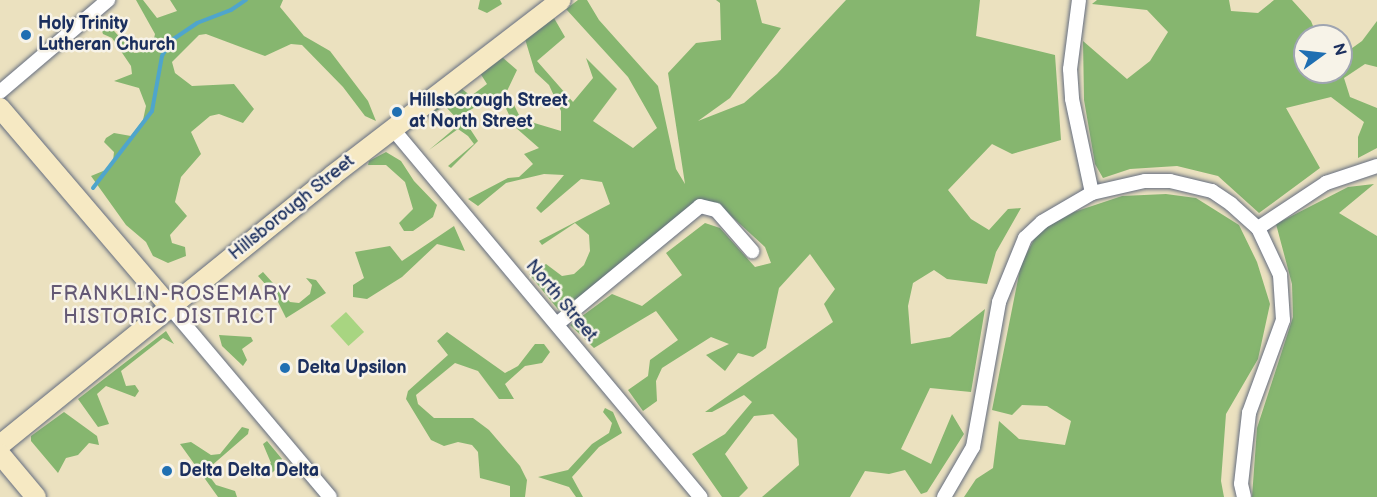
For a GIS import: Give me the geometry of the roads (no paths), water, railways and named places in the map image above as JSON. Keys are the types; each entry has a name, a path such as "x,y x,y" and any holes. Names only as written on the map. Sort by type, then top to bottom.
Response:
{"street":[{"path":"0,92 108,0"},
{"name":"Hillsborough Street","path":"0,445 392,128 561,0"},
{"path":"1079,0 1070,69 1072,99 1092,193"},
{"path":"0,108 330,497"},
{"name":"North Street","path":"392,128 701,497"},
{"path":"1258,228 1326,183 1377,166"},
{"path":"944,496 973,447 999,302 1011,265 1025,237 1092,193 1145,181 1191,184 1212,191 1258,228 1277,267 1284,298 1278,340 1249,413 1241,484 1244,497"},
{"path":"557,324 700,206 716,210 752,251"},
{"path":"0,454 36,497"}],"waterway":[{"path":"93,188 152,111 162,56 172,40 197,23 231,10 246,0"}],"place":[{"name":"Holy Trinity Lutheran Church","path":"26,35"},
{"name":"Hillsborough Street at North Street","path":"397,112"},
{"name":"Delta Upsilon","path":"285,368"},
{"name":"Delta Delta Delta","path":"167,471"}],"district":[{"name":"FRANKLIN-ROSEMARY HISTORIC DISTRICT","path":"171,306"}]}
